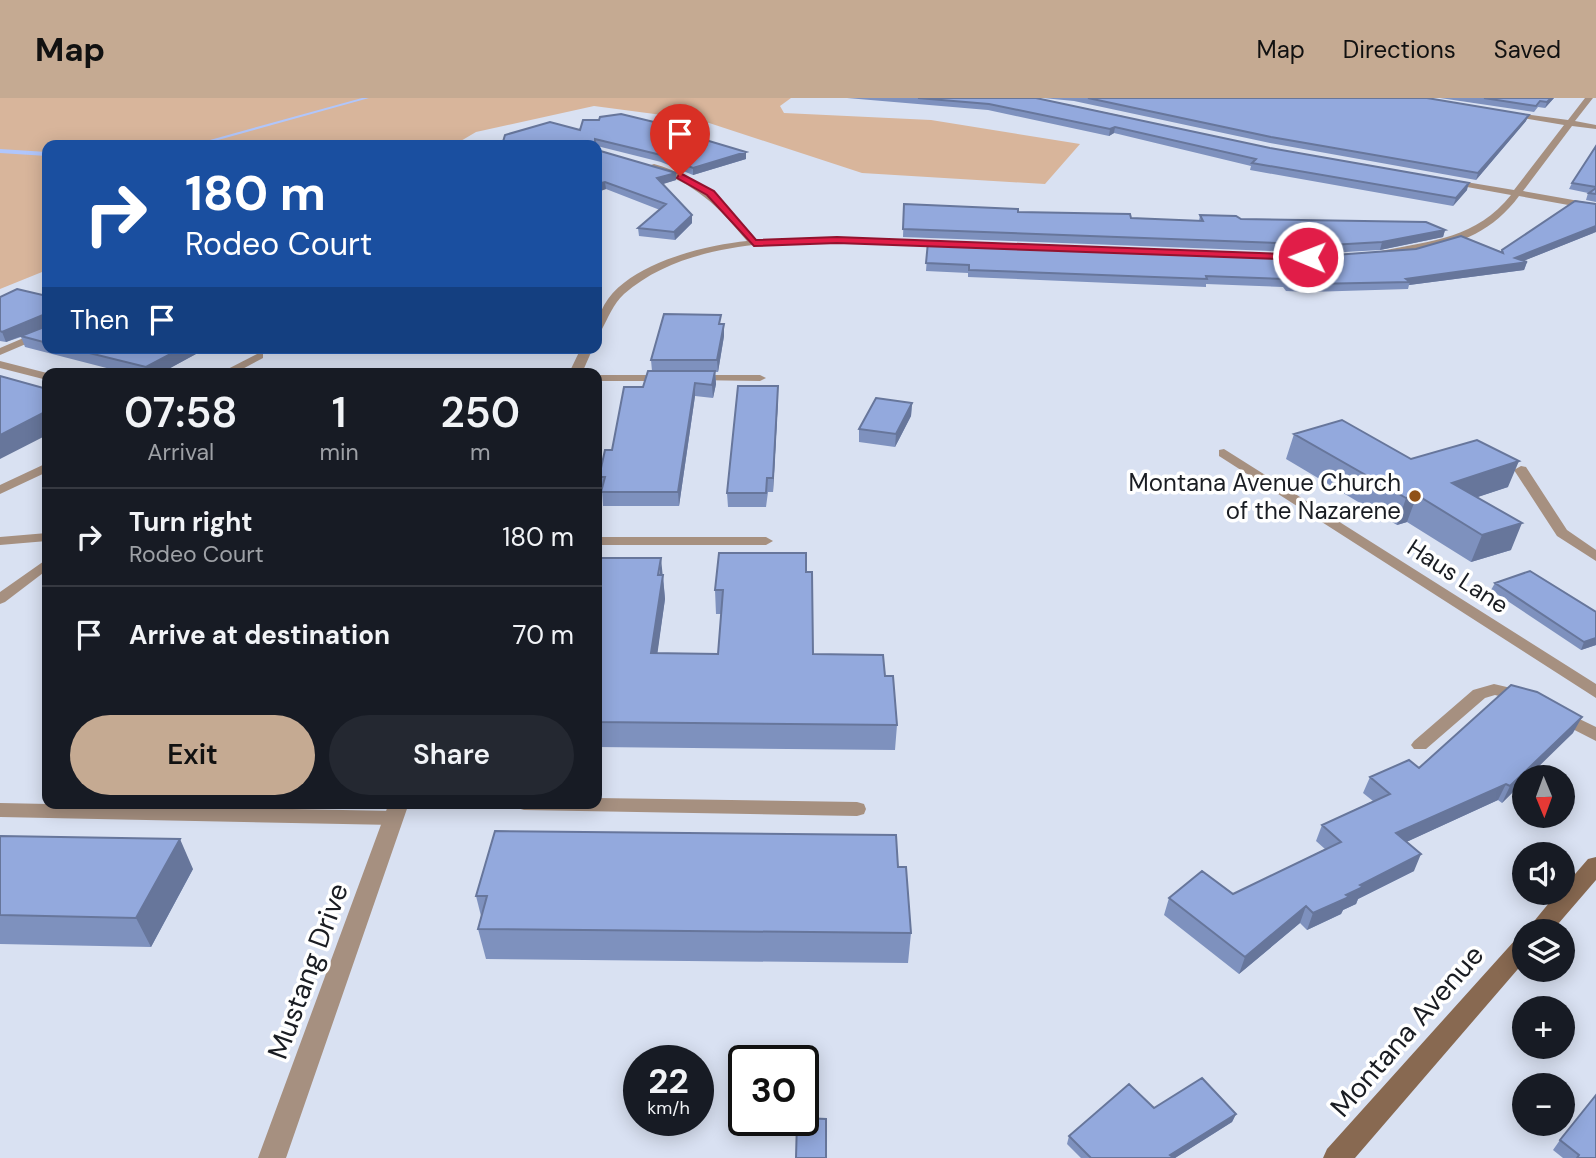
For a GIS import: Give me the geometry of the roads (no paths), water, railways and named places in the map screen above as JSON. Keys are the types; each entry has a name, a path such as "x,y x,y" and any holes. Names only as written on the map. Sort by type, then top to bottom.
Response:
{"street":[{"path":"1023,98 1125,117"},
{"path":"1375,254 1427,247 1474,232 1490,223 1517,193 1589,98"},
{"path":"1488,110 1596,127"},
{"path":"642,164 680,176 710,193 754,243"},
{"path":"1431,178 1596,207"},
{"path":"603,304 635,280 654,270 699,253 754,243 804,240 960,245"},
{"name":"Mustang Drive","path":"272,1158 397,811"},
{"path":"1549,919 1596,865"},
{"name":"Montana Avenue","path":"1338,1158 1512,960"}],"lane":[{"path":"0,352 42,333"},
{"path":"236,368 259,356"},
{"path":"0,364 42,376"},
{"path":"602,378 760,378"},
{"name":"Haus Lane","path":"1224,453 1596,692"},
{"path":"0,490 42,469"},
{"path":"1521,470 1562,533 1596,557"},
{"path":"0,541 42,537"},
{"path":"602,541 766,541"},
{"path":"0,599 42,567"},
{"path":"1420,745 1479,694 1486,691 1507,690 1596,735"},
{"path":"602,804 857,809"},
{"path":"0,810 397,811"}],"waterway":[{"path":"213,140 367,98"},
{"path":"0,151 42,154"}],"place":[{"name":"Montana Avenue Church of the Nazarene","path":"1415,496"}]}
